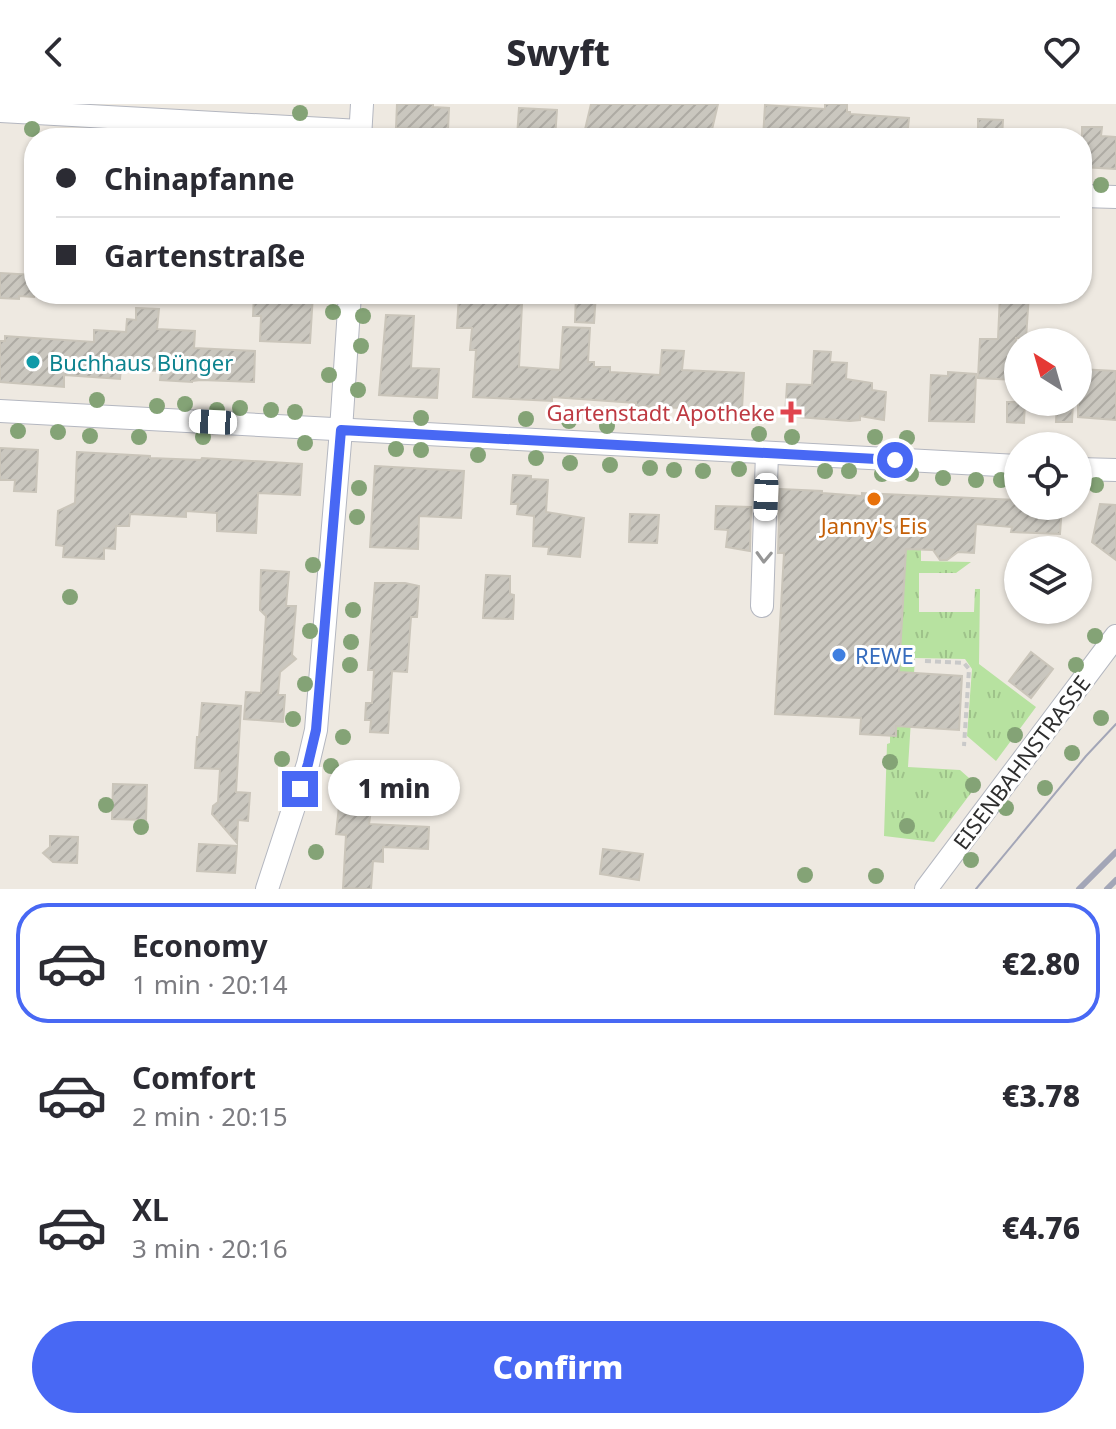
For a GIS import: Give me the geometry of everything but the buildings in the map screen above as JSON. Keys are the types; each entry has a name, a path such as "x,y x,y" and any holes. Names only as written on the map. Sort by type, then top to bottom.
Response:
{"street":[{"path":"360,128 362,104"},
{"path":"0,111 255,128"},
{"path":"1092,196 1116,197"},
{"path":"267,889 316,730 349,304"},
{"path":"0,411 1004,465"},
{"path":"762,606 767,453"},
{"path":"1092,469 1116,470"},
{"name":"EISENBAHNSTRASSE","path":"926,889 937,863 1116,636"}],"path":[{"path":"925,661 964,663 969,669 964,746"}],"green space":[{"path":"906,550 921,550 921,561 971,562 956,573 919,573 919,612 974,612 975,589 980,589 979,664 1036,707 996,761 967,736 972,669 965,659 915,658 908,767 960,770 977,785 934,842 884,836 887,744 890,743 890,736 896,735"}],"tram line":[{"path":"976,889 1116,724"}],"railway":[{"path":"1079,889 1116,852"},
{"path":"1107,889 1116,880"}],"place":[{"name":"Buchhaus Bünger","path":"33,362"},
{"name":"Gartenstadt Apotheke","path":"791,412"},
{"name":"Janny's Eis","path":"874,499"},
{"name":"REWE","path":"839,655"}],"route":[{"path":"300,789 316,730 341,430 895,460"}]}
